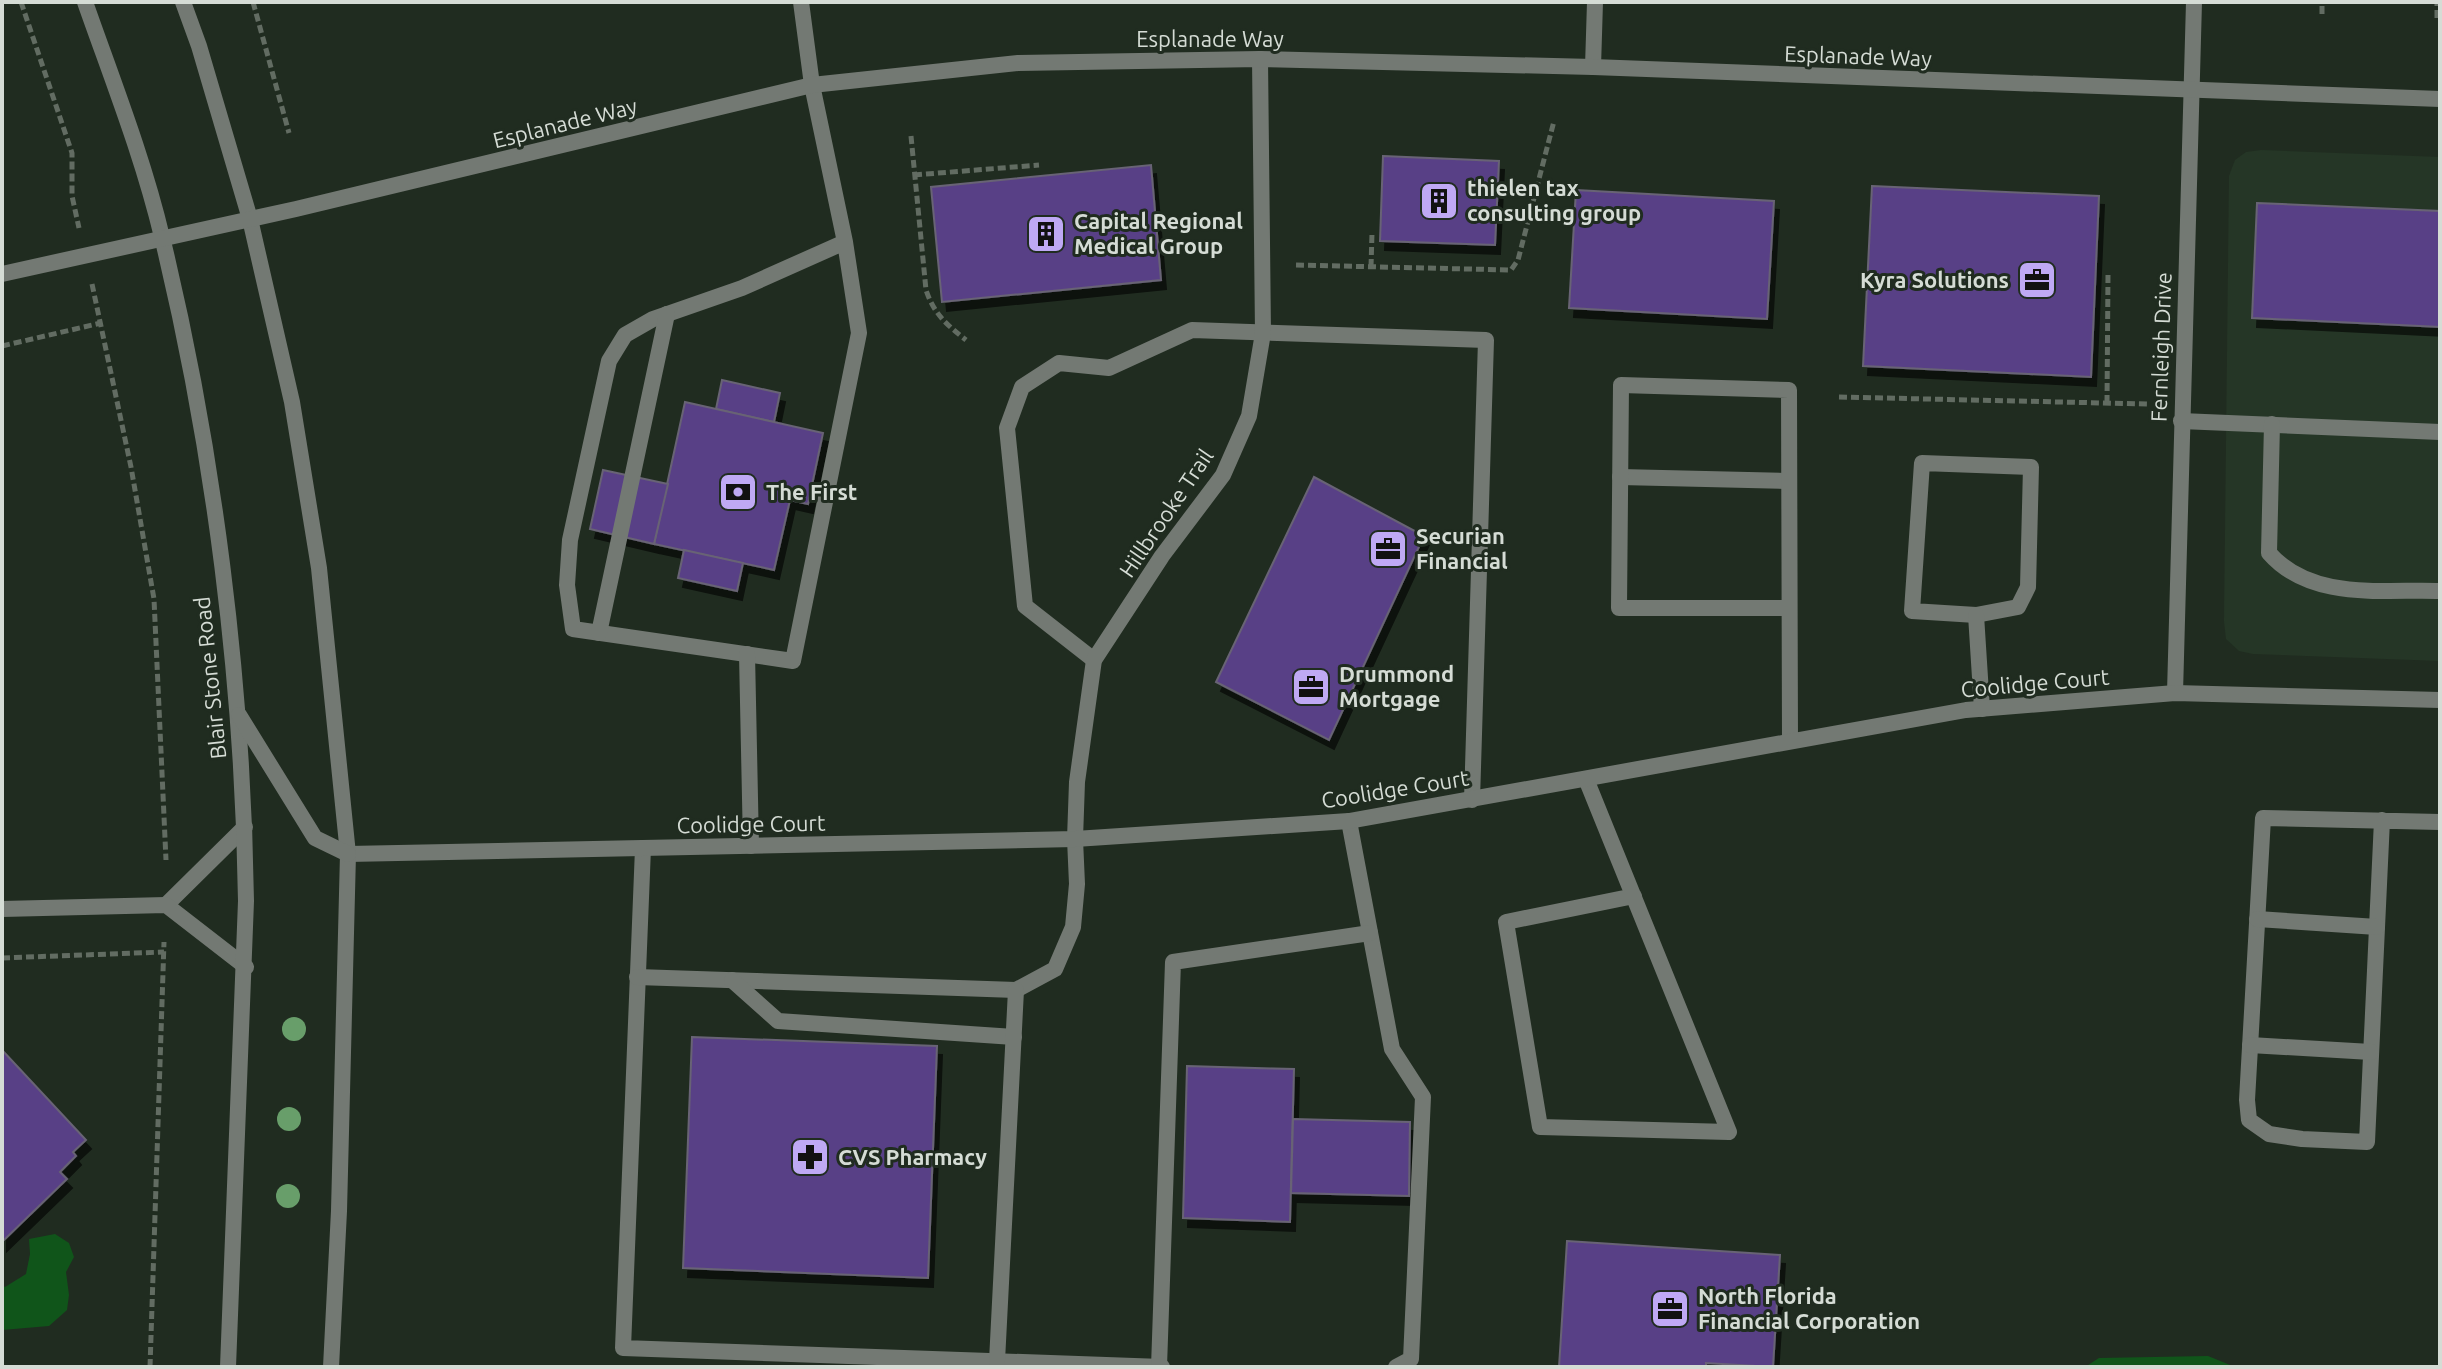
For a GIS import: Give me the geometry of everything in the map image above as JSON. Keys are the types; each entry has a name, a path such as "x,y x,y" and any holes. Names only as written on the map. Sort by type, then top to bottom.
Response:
{"street":[{"name":"Blair Stone Road","path":"85,2 162,236 207,455 233,663 245,827 246,967 228,1367"},
{"path":"183,2 250,219 292,402 319,568 348,854 339,1211 331,1367"},
{"path":"801,2 812,85 845,242 859,333 793,661 573,629 567,585 570,540 609,361 625,335 653,319 742,288 845,242"},
{"path":"1593,67 1595,2"},
{"name":"Fernleigh Drive","path":"2175,693 2194,2"},
{"name":"Esplanade Way","path":"2,274 162,236 250,219 812,85 1018,63 1260,59 1593,67 2440,99"},
{"name":"Hillbrooke Trail","path":"1016,990 1055,969 1073,927 1077,884 1077,782 1094,660 1162,556 1223,475 1249,416 1263,333 1260,59"},
{"path":"599,633 667,314"},
{"path":"1094,660 1025,606 1007,428 1022,387 1059,363 1109,368 1192,330 1486,340 1472,800"},
{"path":"1789,608 1619,608 1621,385 1789,390 1790,741"},
{"path":"2181,421 2440,432"},
{"path":"2272,424 2269,553 2281,568 2301,580 2327,588 2440,591"},
{"path":"1922,463 2031,467 2028,587 2018,607 1976,615 1912,611 1922,463"},
{"path":"1620,477 1789,481"},
{"path":"1976,615 1982,709"},
{"path":"747,654 751,846"},
{"name":"Coolidge Court","path":"348,854 1075,839 1349,821 1643,766 1982,709 2175,693 2440,700"},
{"path":"236,710 315,838 348,854"},
{"path":"1586,779 1634,896 1729,1132 1540,1127 1506,922 1634,896"},
{"path":"2382,820 2367,1142 2269,1134 2249,1120 2247,1100 2263,818 2382,820 2440,822"},
{"path":"1349,821 1392,1049 1423,1097 1411,1359 1396,1367"},
{"path":"166,905 245,827"},
{"path":"643,848 623,1348 1160,1367 1173,962 1370,933"},
{"path":"2,909 166,905 246,967"},
{"path":"2257,919 2377,927"},
{"path":"637,977 1016,990 997,1361"},
{"path":"732,980 778,1021 1014,1037"},
{"path":"2250,1045 2371,1052"}],"path":[{"path":"21,2 72,153 72,196 131,467 154,599 166,905 150,1367"},
{"path":"253,2 289,133"},
{"path":"2322,2 2322,14"},
{"path":"2437,2 2437,18"},
{"path":"1296,265 1511,270 1518,260 1554,121"},
{"path":"911,136 926,290 942,321 966,340"},
{"path":"914,175 1039,165"},
{"path":"1371,267 1372,233"},
{"path":"2107,403 2108,274"},
{"path":"2,346 101,323"},
{"path":"1839,397 2148,404"},
{"path":"2,958 164,952"}],"shaded area":[{"path":"2246,152 2440,157 2440,661 2253,654 2239,651 2226,639 2229,176 2235,160"},
{"path":"55,1234 69,1243 74,1257 66,1272 67,1310 49,1326 2,1330 2,1285 5,1287 26,1274 29,1239"},
{"path":"2208,1356 2235,1367 2085,1367 2099,1358"}],"building":[{"name":"thielen tax consulting group","path":"1383,156 1499,161 1495,245 1380,241"},
{"name":"Capital Regional Medical Group","path":"1151,165 1161,280 942,302 931,187"},
{"path":"1872,186 2099,196 2091,377 1863,366"},
{"path":"1576,190 1774,201 1767,319 1569,308"},
{"path":"2257,203 2440,211 2440,327 2252,318"},
{"path":"722,380 780,393 774,422 716,409"},
{"name":"The First","path":"685,402 823,433 808,504 790,500 774,570 654,544"},
{"path":"603,470 668,484 654,544 590,529"},
{"path":"1314,477 1424,536 1329,740 1216,682"},
{"path":"684,550 743,563 737,591 678,578"},
{"name":"CVS Pharmacy","path":"692,1037 937,1046 928,1278 683,1268"},
{"path":"2,1050 86,1140 73,1152 76,1156 60,1172 67,1179 2,1242"},
{"path":"1187,1066 1294,1069 1290,1222 1183,1218"},
{"path":"1293,1119 1410,1122 1409,1196 1291,1193"},
{"name":"North Florida Financial Corporation","path":"1567,1241 1780,1255 1773,1367 1706,1363 1706,1367 1559,1367"}],"place":[{"name":"thielen tax consulting group","path":"1439,201"},
{"name":"Capital Regional Medical Group","path":"1046,234"},
{"name":"Kyra Solutions","path":"2037,280"},
{"name":"The First","path":"738,492"},
{"name":"Securian Financial","path":"1388,549"},
{"name":"Drummond Mortgage","path":"1311,687"},
{"name":"CVS Pharmacy","path":"810,1157"},
{"name":"North Florida Financial Corporation","path":"1670,1309"}]}
